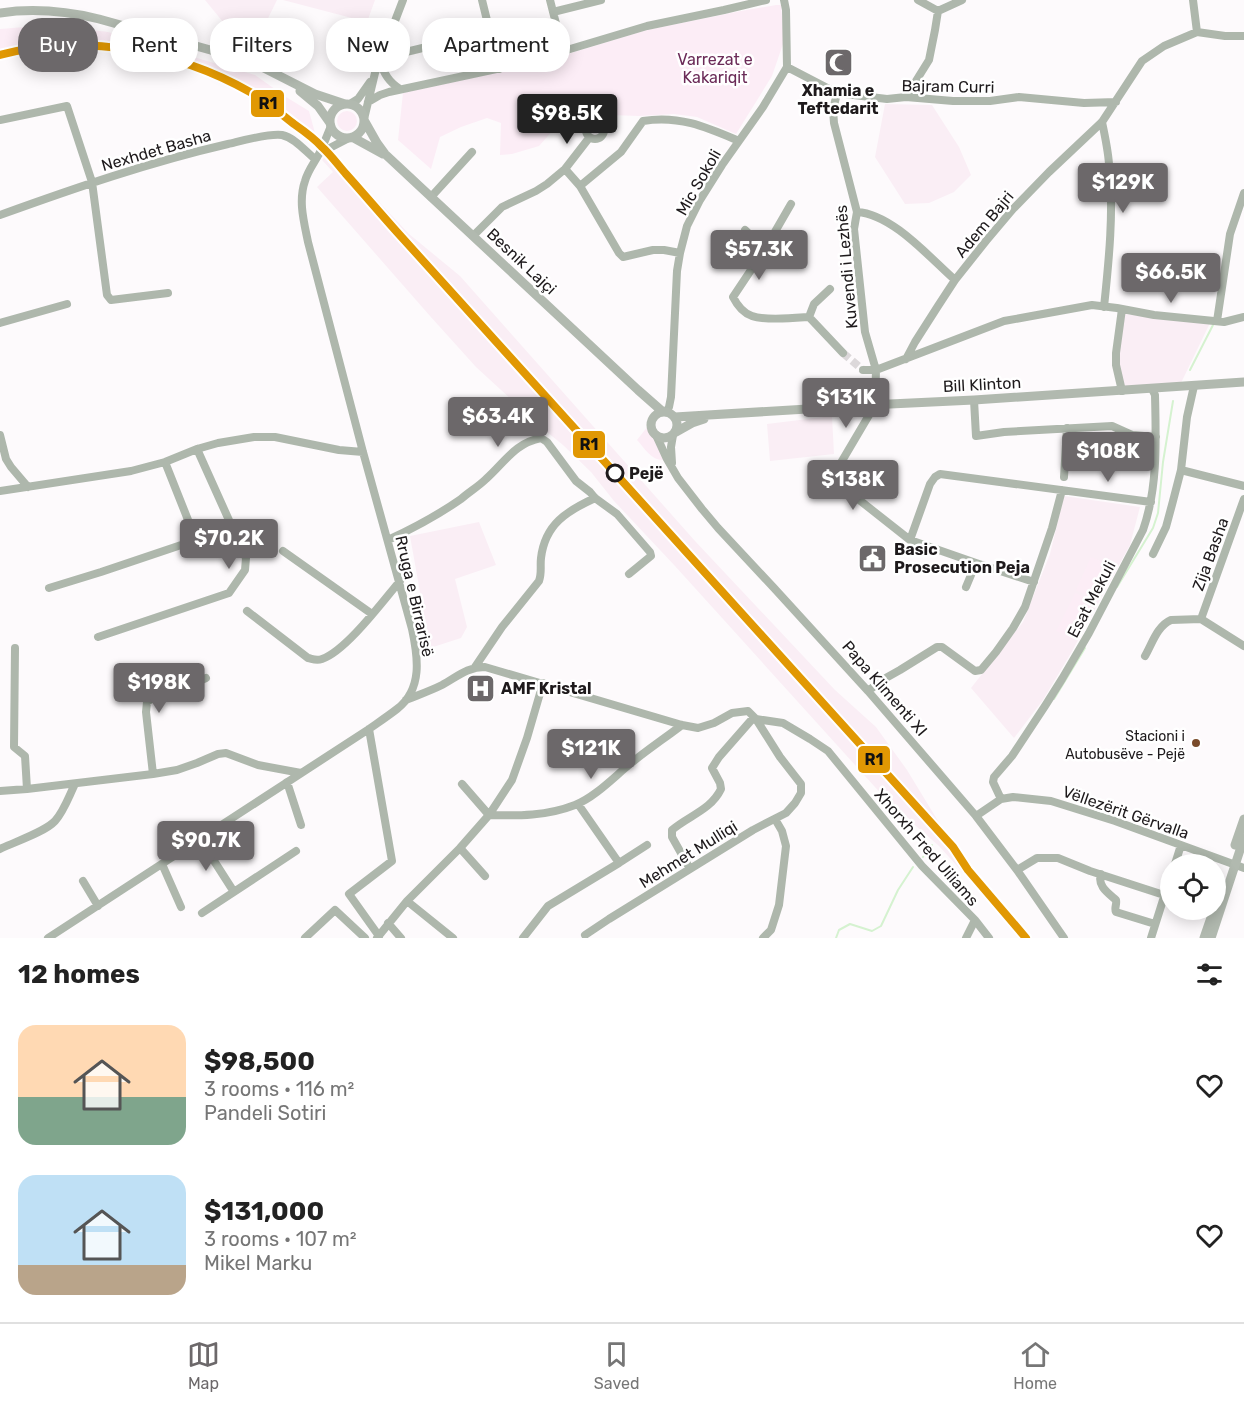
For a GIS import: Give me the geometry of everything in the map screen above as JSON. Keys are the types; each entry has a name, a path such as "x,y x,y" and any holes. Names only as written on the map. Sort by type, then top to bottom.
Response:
{"main road":[{"path":"0,13 36,10 81,15 241,58 315,94 358,107 364,119 361,131 350,137 340,137 313,101 286,80"},
{"path":"330,124 334,110 348,104"},
{"name":"Besnik Lajçi","path":"364,119 385,154 638,390 669,414"},
{"name":"Besnik Lajçi","path":"350,137 385,154"},
{"name":"Bill Klinton","path":"669,414 721,414 974,400 1244,382"},
{"name":"Besnik Lajçi","path":"638,390 652,421"},
{"path":"652,421 656,415 669,414 678,424 675,433 663,438 656,435"},
{"name":"Bill Klinton","path":"675,433 692,423 721,414"},
{"name":"Papa Klimenti XI","path":"652,421 651,427 656,435"},
{"path":"1226,884 1236,865 1244,819"},
{"path":"1211,938 1244,838"},
{"path":"1204,938 1210,920"}],"street":[{"path":"396,18 403,0"},
{"path":"482,0 486,18"},
{"path":"550,0 555,18"},
{"path":"553,12 601,0"},
{"path":"570,49 646,26 766,0"},
{"path":"784,0 787,67"},
{"path":"918,0 938,11"},
{"path":"938,11 962,0"},
{"path":"1192,0 1197,32 1244,36"},
{"path":"906,97 928,60 938,11"},
{"name":"Adem Bajri","path":"906,359 955,280 1013,209 1072,149 1102,123 1142,61 1164,46 1197,32"},
{"name":"Bajram Curri","path":"787,67 837,93 887,99 906,97 990,101 1019,97 1084,104 1116,102"},
{"name":"Mic Sokoli","path":"669,414 675,292 680,253 687,226 722,165 763,107 787,67"},
{"path":"384,72 390,82 400,89"},
{"path":"368,102 380,95 400,89 484,72"},
{"path":"364,119 375,73"},
{"path":"348,104 363,93 375,73"},
{"name":"Kuvendi i Lezhës","path":"837,93 833,110 834,123 857,212 854,229 865,332 876,370 875,405"},
{"path":"0,120 67,106 92,182 107,295 111,300 168,293"},
{"path":"580,186 621,152 643,121 667,119 688,122 715,130 739,141"},
{"path":"1102,123 1111,186 1104,307"},
{"name":"Rruga e Birrarisë","path":"48,938 369,729 398,709 412,690 418,657 412,629 304,226 303,187 330,124"},
{"name":"Nexhdet Basha","path":"0,215 92,182 199,150 276,135 286,136 317,156"},
{"path":"317,156 350,137"},
{"path":"473,236 502,207 547,184 564,169 589,138"},
{"path":"431,198 472,152"},
{"path":"564,169 580,186 623,257 653,250 680,253"},
{"path":"1217,321 1230,234 1244,193"},
{"path":"791,204 733,297 743,311 753,316 809,317"},
{"path":"857,212 868,212 895,227 955,280"},
{"path":"745,230 765,249"},
{"path":"809,317 814,304 830,289"},
{"path":"0,323 67,304"},
{"path":"863,370 876,370 1004,321 1092,305 1154,315 1224,322 1244,317"},
{"path":"1122,309 1116,353 1116,365 1122,391"},
{"path":"809,317 843,353"},
{"path":"1153,554 1166,527 1181,470 1187,417 1194,386"},
{"name":"Esat Mekuli","path":"1001,799 993,782 994,777 1012,756 1046,706 1143,530 1149,513 1155,472 1155,395 1152,388"},
{"path":"974,400 976,436 1004,432 1112,426 1132,435 1156,437"},
{"path":"875,405 838,466 836,480 839,484 910,540 1034,582"},
{"path":"1064,477 1067,428"},
{"path":"672,468 670,447 675,433"},
{"path":"0,435 6,459 28,487"},
{"name":"Papa Klimenti XI","path":"656,435 678,478 718,528 868,691 976,816 1064,938"},
{"path":"0,491 130,471 165,462 196,449 246,438 275,437 339,450 363,452"},
{"path":"388,540 429,520 486,479 513,451 541,438 547,442 576,482 617,514 650,552 651,556 628,574"},
{"path":"98,637 229,593 245,570 246,558 196,449"},
{"path":"49,588 196,540 165,462"},
{"path":"1181,470 1244,486"},
{"path":"910,540 930,484 940,474 1151,502"},
{"path":"868,691 936,647 942,647 975,671 981,670 1013,628 1025,607 1053,528 1062,490"},
{"path":"406,700 475,667 502,627 539,581 541,556 547,534 552,526 569,512 595,498"},
{"name":"Zija Basha","path":"1201,619 1244,499"},
{"path":"283,551 372,614"},
{"path":"966,587 976,563"},
{"path":"248,611 308,658 315,660 334,652 354,634 400,581"},
{"path":"1145,656 1161,626 1167,621 1201,619 1244,646"},
{"path":"15,648 14,747 25,756 27,789"},
{"name":"Xhorxh Fred Uiliams","path":"475,667 493,669 698,728 714,723 732,712 748,711 755,718 783,723 828,752 922,866 975,920 989,938"},
{"path":"153,774 146,712 147,702 206,678"},
{"path":"369,729 392,861 349,894 378,937 407,901 489,815 512,780 543,683"},
{"path":"690,869 672,837 672,830 701,812 718,794 721,789 712,768 719,757 755,718"},
{"name":"Mehmet Mulliqi","path":"585,935 753,830 786,813 801,793 801,784 755,718"},
{"path":"462,784 489,815 538,815 558,811 578,804 604,786 682,725"},
{"path":"0,791 75,784 177,770 226,753 258,765 301,773"},
{"path":"287,782 301,825"},
{"path":"0,849 54,822 75,784"},
{"name":"Vëllezërit Gërvalla","path":"1001,799 1013,796 1051,801 1115,821 1236,865"},
{"path":"976,816 1001,799"},
{"path":"578,804 619,863"},
{"path":"763,938 771,930 779,905 786,846 782,831 775,819"},
{"path":"200,839 234,892"},
{"path":"523,938 548,906 647,845"},
{"path":"1178,854 1181,845"},
{"path":"460,848 485,876"},
{"path":"202,913 296,851"},
{"path":"1017,870 1037,858 1058,858 1160,894"},
{"path":"162,864 181,907"},
{"path":"1101,874 1100,884 1116,900 1116,912 1155,924"},
{"path":"83,881 98,906"},
{"path":"407,901 453,938"},
{"path":"1150,938 1160,908"},
{"path":"305,938 335,910 365,938"},
{"path":"966,938 975,920"},
{"path":"388,924 401,938"}],"shaded area":[{"path":"205,0 277,0 268,18 220,18"},
{"path":"283,0 375,0 368,18 352,18"},
{"path":"885,104 932,105 959,147 971,175 954,192 929,203 905,204 875,157"},
{"path":"331,151 409,234 460,276 695,541 835,690 876,727 907,770 949,839 1030,938 1022,938 939,846 884,797 614,501 591,472 476,367 430,316 317,187 333,172 322,160"},
{"path":"1124,314 1210,323 1180,385 1124,388 1117,350"},
{"path":"832,416 834,454 770,461 767,424"},
{"path":"1064,496 1140,507 1130,545 1043,700 1014,738 971,688 1023,622 1050,554"},
{"path":"479,522 496,565 455,579 467,627 461,638 430,648 410,536"}],"green space":[{"name":"Varrezat e Kakariqit","path":"781,5 784,41 772,76 736,134 697,117 674,114 639,116 581,114 556,127 539,146 500,155 501,123 487,118 440,137 431,169 398,140 403,93 499,72 570,72 570,53 647,30"},
{"path":"18,28 18,49 0,53 0,29"},
{"path":"98,31 110,33 110,45 98,43"},
{"path":"198,58 210,62 210,70 198,64"},
{"path":"215,72 245,72 255,75 309,111 315,133 256,91"},
{"path":"347,111 354,114 357,121 354,128 347,131 340,128 337,121 340,114"},
{"path":"648,426 664,460 656,459 637,440"},
{"path":"1091,557 1110,565 1095,599 1076,590"},
{"path":"1075,593 1093,602 1074,640 1056,631"}],"waterway":[{"path":"1190,370 1213,325"},
{"path":"1117,587 1153,528 1158,513 1163,462 1173,401"},
{"path":"1054,699 1085,648"},
{"path":"923,857 932,845"},
{"path":"836,938 839,930 850,924 872,931 881,926 898,890 913,867"}],"tunnel":[{"path":"843,353 863,370"}],"transit line":[{"name":"R1","path":"0,55 32,49 96,46 160,56 191,65 250,92 312,138 328,153 953,847 968,870 1026,938"}],"place":[{"name":"Xhamia e Teftedarit","path":"838,62"},
{"name":"Pejë","path":"615,473"},
{"name":"Basic Prosecution Peja","path":"873,558"},
{"name":"AMF Kristal","path":"480,688"},
{"name":"Stacioni i Autobusëve - Pejë","path":"1196,743"}]}
